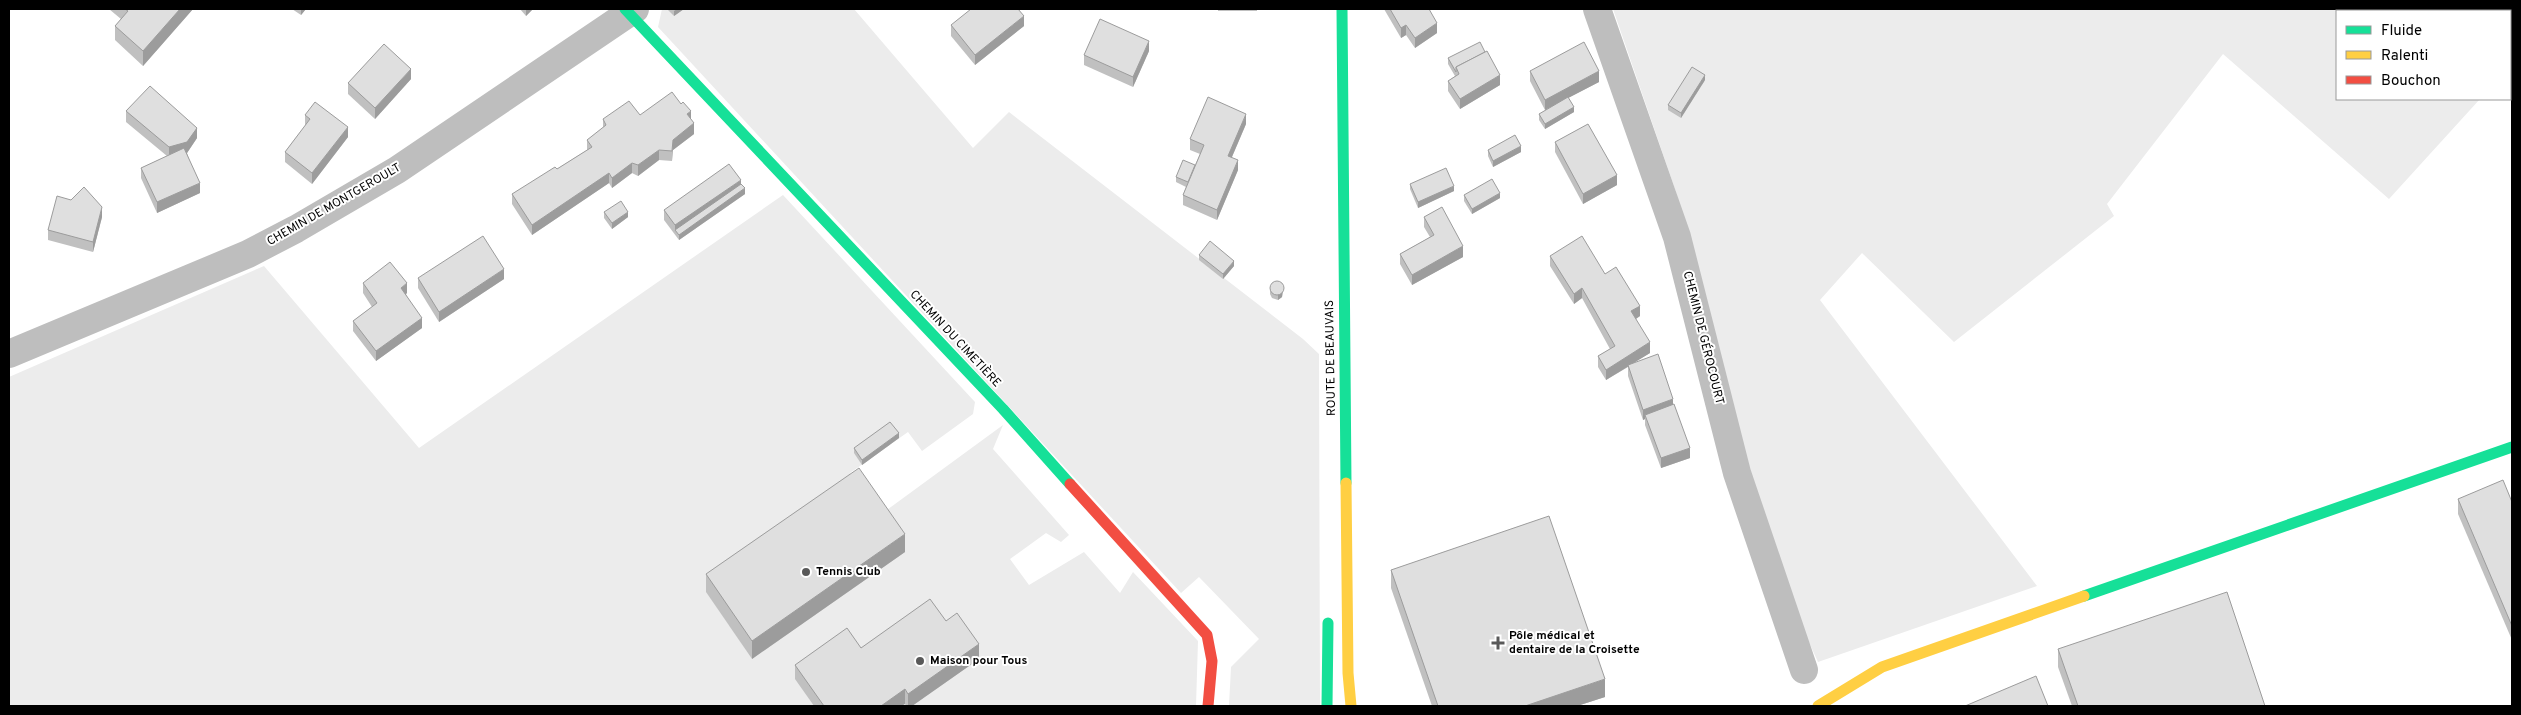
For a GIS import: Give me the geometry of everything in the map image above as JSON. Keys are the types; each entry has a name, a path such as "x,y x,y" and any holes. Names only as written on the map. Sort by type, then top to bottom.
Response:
{"street":[{"name":"ROUTE DE BEAUVAIS","path":"1342,9 1348,673 1351,706"},
{"name":"CHEMIN DE GÉROCOURT","path":"1597,9 1677,237 1738,473 1804,670"},
{"name":"CHEMIN DE MONTGEROULT","path":"9,354 248,254 296,229 397,170 630,10"},
{"name":"CHEMIN DU CIMETIÈRE","path":"630,10 1003,409 1207,635 1212,645 1208,706"},
{"path":"1818,706 1882,667 2512,448"},
{"path":"1327,706 1328,610"}],"shaded area":[{"path":"662,9 854,9 973,148 1009,112 1303,339 1319,354 1320,706 1229,706 1231,667 1259,639 1199,577 1181,593 658,27"},
{"path":"1613,9 2487,10 2336,10 2336,100 2479,100 2389,199 2223,54 2107,204 2114,216 1954,342 1862,253 1820,300 2037,586 1818,662 1776,570 1704,318 1676,192"},
{"path":"783,195 975,402 973,414 922,451 908,432 850,473 859,485 706,591 752,659 880,515 1003,425 993,449 1069,535 1061,542 1046,533 1010,559 1029,585 1084,552 1120,593 1133,572 1198,641 1196,706 912,706 861,663 796,679 814,706 9,706 9,377 264,266 419,448"}],"building":[{"path":"125,9 180,9 143,51 115,26 128,11"},
{"path":"971,9 1018,9 1024,16 975,55 951,25"},
{"path":"1390,9 1429,9 1437,23 1415,38 1406,25 1401,28"},
{"path":"1100,19 1149,41 1133,77 1084,55"},
{"path":"1480,42 1485,52 1456,67 1456,72 1448,58"},
{"path":"1584,42 1599,71 1545,100 1530,71"},
{"path":"384,44 411,69 375,108 348,83"},
{"path":"1487,51 1500,75 1460,99 1448,81 1459,74 1456,67"},
{"path":"1692,67 1705,75 1681,113 1668,105"},
{"path":"150,86 197,128 187,142 169,147 126,111"},
{"path":"672,92 681,104 683,102 691,111 687,114 694,123 673,140 672,151 659,150 638,165 632,163 612,178 609,173 532,225 512,194 592,147 587,140 606,125 603,119 629,101 640,115"},
{"path":"1208,97 1246,114 1228,156 1238,160 1217,210 1183,195 1204,145 1190,139"},
{"path":"1568,97 1574,107 1545,124 1539,114"},
{"path":"315,102 348,127 312,173 285,152 310,119 305,115"},
{"path":"1588,124 1617,175 1583,194 1555,142"},
{"path":"1515,135 1521,146 1493,161 1488,150"},
{"path":"184,148 200,183 157,202 141,168"},
{"path":"1183,160 1195,165 1188,182 1176,177"},
{"path":"729,164 741,180 675,225 664,210"},
{"path":"1446,168 1454,186 1418,202 1410,184"},
{"path":"1492,179 1500,193 1472,209 1464,195"},
{"path":"741,184 745,188 679,235 675,230"},
{"path":"84,187 102,207 93,242 48,230 57,196 71,200"},
{"path":"621,201 628,212 612,223 604,212"},
{"path":"1442,207 1463,246 1412,275 1400,254 1434,235 1424,217"},
{"path":"483,236 504,269 439,312 418,278"},
{"path":"1582,236 1605,274 1616,267 1640,306 1631,311 1650,342 1606,370 1598,356 1615,346 1582,288 1574,294 1550,256"},
{"path":"1210,241 1234,261 1223,274 1199,255"},
{"path":"390,262 407,283 401,288 422,318 376,351 353,321 377,303 363,283"},
{"path":"1277,281 1282,283 1284,288 1282,293 1277,295 1272,293 1270,288 1272,283"},
{"path":"1658,354 1673,399 1643,410 1628,365"},
{"path":"1674,404 1690,448 1661,458 1645,415"},
{"path":"890,422 899,433 862,460 854,448"},
{"name":"Tennis Club","path":"859,468 905,534 752,641 706,574"},
{"path":"2503,480 2512,502 2512,626 2458,499"},
{"name":"Pôle médical et dentaire de la Croisette","path":"1549,516 1605,679 1525,706 1438,706 1391,570"},
{"path":"2227,592 2265,706 2078,706 2058,649"},
{"name":"Maison pour Tous","path":"930,599 946,621 957,613 979,644 908,694 905,689 881,706 824,706 795,665 847,628 861,648"},
{"path":"2036,676 2048,706 1965,706"}],"traffic: fast":[{"path":"625,9 1003,409 1070,484"},
{"path":"1342,9 1346,483"},
{"path":"2084,596 2512,447"},
{"path":"1327,706 1328,623"}],"traffic: slow":[{"path":"1346,483 1348,673 1351,706"},
{"path":"1818,706 1882,667 2084,596"}],"traffic: jam":[{"path":"1070,484 1207,635 1212,661 1208,706"}],"place":[{"name":"Tennis Club","path":"806,572"},
{"name":"Pôle médical et dentaire de la Croisette","path":"1498,643"},
{"name":"Maison pour Tous","path":"920,661"}]}
